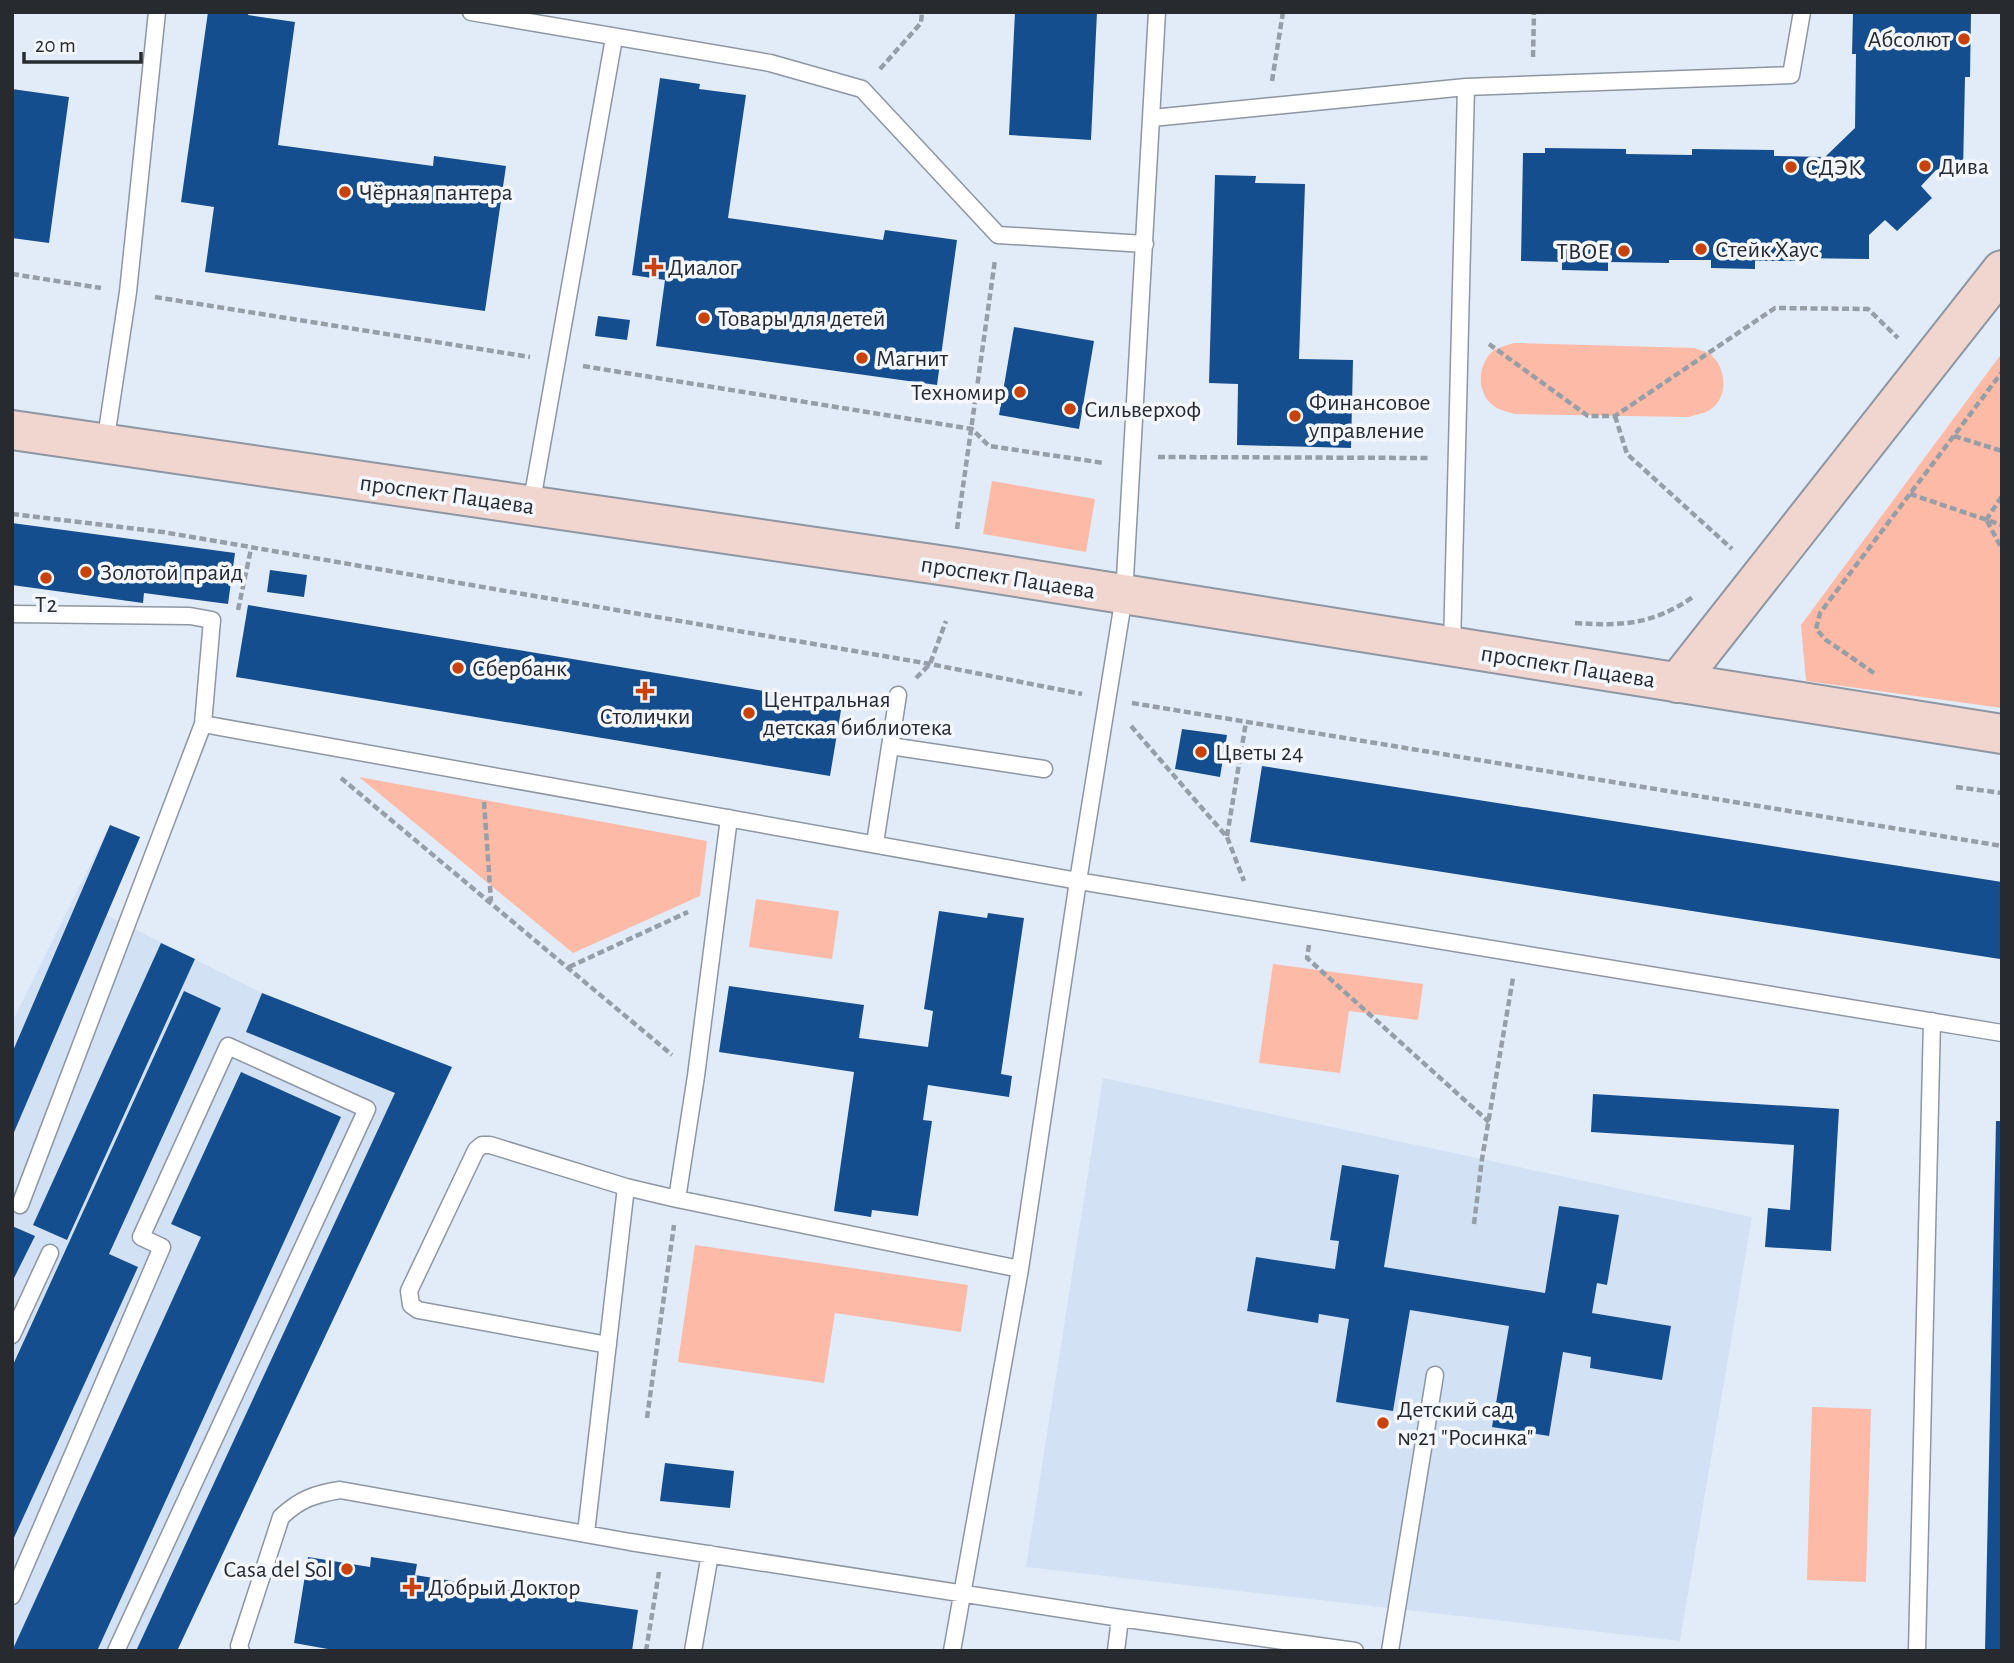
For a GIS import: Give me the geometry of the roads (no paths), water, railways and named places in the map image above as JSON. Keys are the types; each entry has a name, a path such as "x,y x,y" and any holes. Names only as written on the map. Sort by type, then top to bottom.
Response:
{"main road":[{"path":"1677,683 2002,270"},
{"name":"проспект Пацаева","path":"12,430 953,567 2002,734"}],"lane":[{"path":"105,444 128,292 157,12"},
{"path":"471,12 770,63 862,89 998,235 1145,244"},
{"path":"952,1651 1020,1269 1124,596 1157,12"},
{"path":"1152,118 1466,87 1791,75 1802,12"},
{"path":"531,506 614,38"},
{"path":"1452,647 1466,87"},
{"path":"12,614 190,616 212,620 204,724 20,1205"},
{"path":"875,843 898,695"},
{"path":"204,724 1078,881 2002,1034"},
{"path":"890,746 1044,769"},
{"path":"677,1199 696,1076 729,818"},
{"path":"1917,1651 1932,1021"},
{"path":"12,1596 162,1247 141,1237 228,1046 367,1108 116,1651"},
{"path":"608,1345 418,1310 411,1306 409,1291 476,1150 482,1145 490,1145 626,1187 677,1199 1020,1269"},
{"path":"586,1533 626,1187"},
{"path":"12,1335 18,1309 50,1253"},
{"path":"1390,1651 1435,1375"},
{"path":"241,1651 239,1646 281,1517 296,1503 315,1494 340,1490 710,1554 1120,1618 1355,1651"},
{"path":"693,1651 710,1554"},
{"path":"1116,1651 1120,1618"}],"place":[{"name":"Абсолют","path":"1964,39"},
{"name":"Дива","path":"1925,166"},
{"name":"СДЭК","path":"1791,167"},
{"name":"Чёрная пантера","path":"345,192"},
{"name":"Стейк Хаус","path":"1701,249"},
{"name":"ТВОЕ","path":"1624,251"},
{"name":"Диалог","path":"654,267"},
{"name":"Товары для детей","path":"704,318"},
{"name":"Магнит","path":"862,358"},
{"name":"Техномир","path":"1020,392"},
{"name":"Сильверхоф","path":"1070,409"},
{"name":"Финансовое управление","path":"1295,416"},
{"name":"Золотой прайд","path":"86,572"},
{"name":"T2","path":"46,578"},
{"name":"Сбербанк","path":"458,668"},
{"name":"Столички","path":"645,691"},
{"name":"Центральная детская библиотека","path":"749,713"},
{"name":"Цветы 24","path":"1201,752"},
{"name":"Детский сад №21 \"Росинка\"","path":"1383,1423"},
{"name":"Casa del Sol","path":"347,1569"},
{"name":"Добрый Доктор","path":"412,1587"}]}
